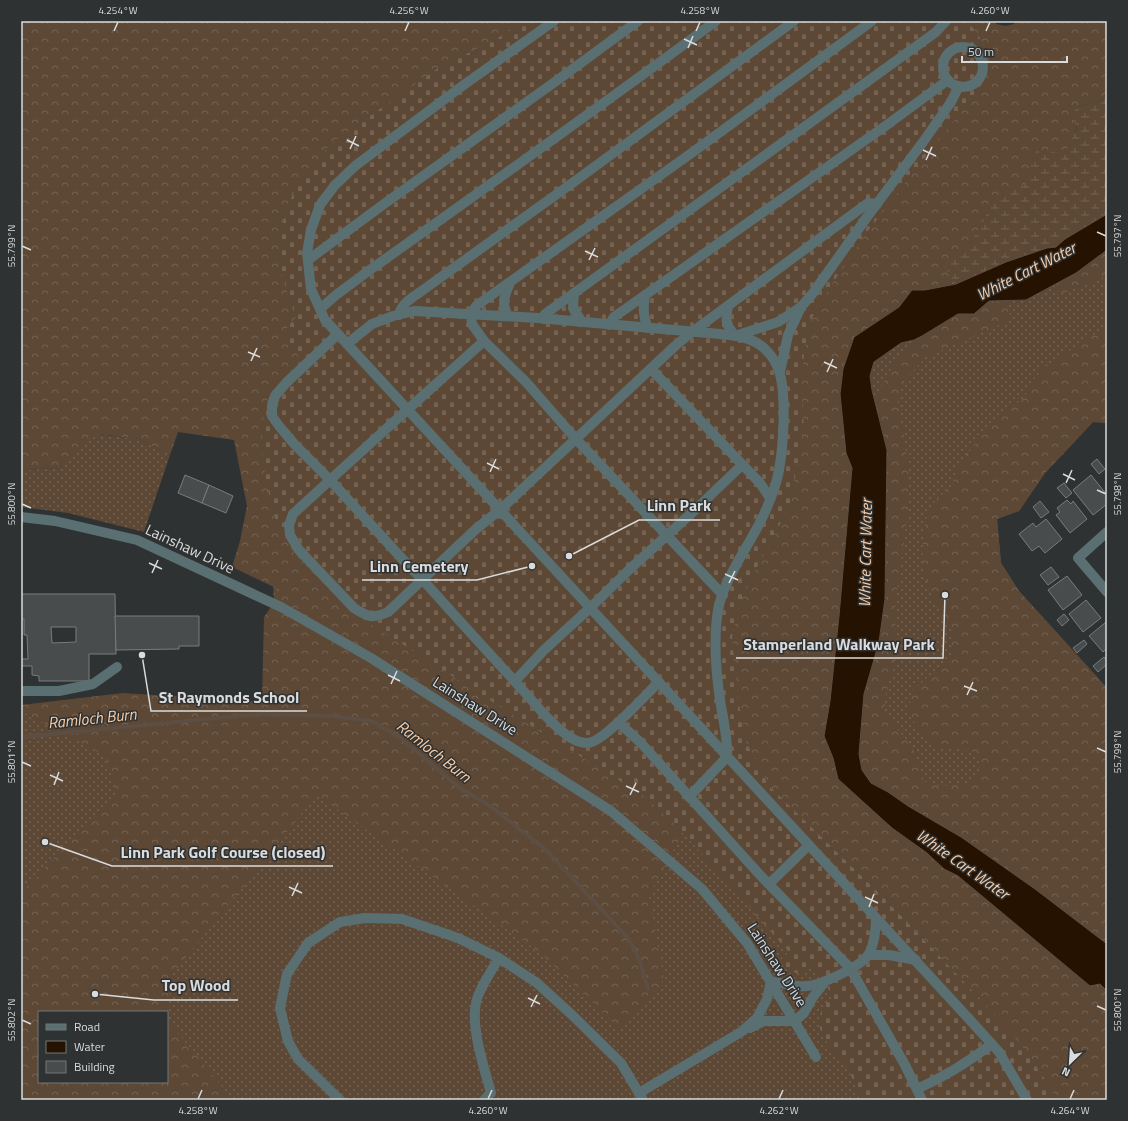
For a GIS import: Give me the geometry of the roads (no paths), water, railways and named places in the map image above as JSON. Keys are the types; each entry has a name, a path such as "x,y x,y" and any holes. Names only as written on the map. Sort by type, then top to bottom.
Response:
{"street":[{"path":"554,21 465,84 355,166 334,185 320,205 311,230 307,253 310,289 326,320 347,344 501,509 590,608 992,1044 999,1052 1027,1100"},
{"path":"308,260 638,21"},
{"path":"320,309 367,272 638,79 716,21"},
{"path":"399,315 400,309 405,303 794,21"},
{"path":"723,596 575,438 526,382 484,341 472,324 471,314 476,306 693,152 872,21"},
{"path":"544,319 545,314 895,60 936,32 946,21"},
{"path":"958,48 971,48 981,57 983,70 977,82 965,87 959,86 948,80 945,74 944,61 952,50 958,48"},
{"path":"609,325 614,317 872,136 948,80"},
{"path":"780,376 788,335 801,307 951,102 959,86"},
{"path":"484,341 293,514 289,525 290,535 299,550 354,608 365,615 377,617 388,612 476,529 501,509 575,438 692,332 766,276 868,203 877,204"},
{"path":"508,316 504,309 504,300 510,283"},
{"path":"574,293 574,308 582,322"},
{"path":"645,296 643,307 645,321 648,328"},
{"path":"728,306 726,317 728,327 735,336"},
{"path":"735,336 778,322 801,307"},
{"path":"347,344 372,324 399,315 414,312 508,316 735,336 748,338 765,349 776,364 780,376 784,415 782,452 776,483 765,512 732,575 719,608 716,634 717,659 721,705 728,742 727,757 689,797"},
{"path":"338,334 286,383 275,396 272,406 272,416 296,446 330,480 423,580 514,681 570,738 588,743 596,741 608,732 659,682"},
{"path":"651,369 760,484 770,498"},
{"path":"514,681 544,650 742,465"},
{"name":"Lainshaw Drive","path":"21,517 55,521 137,540 281,607 371,658 611,811 702,889 748,943 816,1057"},
{"path":"1107,532 1078,558 1107,592"},
{"path":"21,691 59,691 93,684 117,667"},
{"path":"618,722 640,743 769,884 850,968 905,1065 922,1100"},
{"path":"769,884 809,845"},
{"path":"340,1100 298,1059 288,1041 280,1008 287,974 308,943 340,922 365,918 402,919 458,938 500,958 537,984 571,1014 621,1063 641,1096 741,1032 764,1021 795,1021 804,1013 824,983"},
{"path":"741,1032 757,1018 767,999 771,981 788,985 808,986 824,983 850,968 868,955 876,933 876,918"},
{"path":"868,955 889,955 916,960"},
{"path":"484,1100 491,1093 474,1018 477,996 500,958"},
{"path":"916,1089 944,1077 973,1059 992,1044"}],"water":[{"name":"White Cart Water","path":"1107,214 1107,250 1076,273 1026,300 989,301 974,314 958,314 922,336 914,340 901,343 874,362 870,376 872,390 887,450 885,599 879,642 864,694 859,754 862,770 871,783 961,837 1035,889 1107,944 1107,991 1100,984 1090,986 958,876 944,869 927,853 892,828 838,779 833,758 824,736 830,701 839,616 852,468 846,453 840,394 843,369 854,337 899,307 912,290 925,290 956,284 1006,262 1047,248 1056,247 1065,239"}],"waterway":[{"name":"Ramloch Burn","path":"21,737 258,714 333,716 371,721 398,736 460,788 490,806 546,850 629,939 640,961 648,989"}],"place":[{"name":"Linn Park","path":"569,556"},
{"name":"Linn Cemetery","path":"532,566"},
{"name":"Stamperland Walkway Park","path":"945,595"},
{"name":"St Raymonds School","path":"142,655"},
{"name":"Linn Park Golf Course (closed)","path":"45,842"},
{"name":"Top Wood","path":"95,994"}]}
